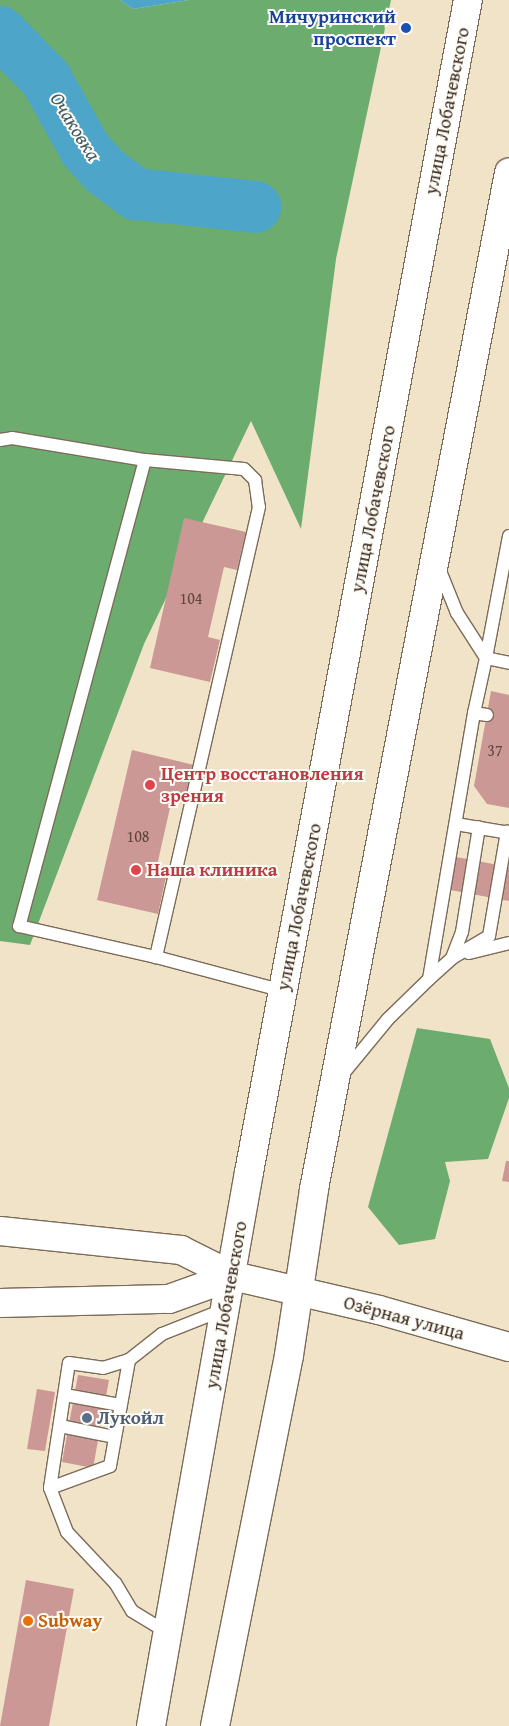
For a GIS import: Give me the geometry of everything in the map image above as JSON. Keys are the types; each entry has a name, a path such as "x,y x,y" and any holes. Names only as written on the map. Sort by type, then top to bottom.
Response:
{"main road":[{"name":"улица Лобачевского","path":"151,1726 225,1309 233,1276 468,0"},
{"path":"215,1726 299,1290 314,1189 509,173"},
{"name":"Озёрная улица","path":"0,1231 180,1250 233,1276 299,1290 509,1347"},
{"path":"0,1303 169,1299 233,1276"}],"lane":[{"path":"0,440 12,438 145,460 244,469 256,480 259,507 156,957"},
{"path":"145,460 19,926 156,957 284,991"},
{"path":"429,979 474,713 509,536"},
{"path":"434,557 457,613 486,658 509,663"},
{"path":"474,713 487,715"},
{"path":"334,1084 388,1018 452,958 489,936 508,833 456,824"},
{"path":"452,958 462,932 479,827"},
{"path":"452,958 509,943"},
{"path":"452,958 509,950"},
{"path":"168,1633 132,1611 116,1583 67,1532 50,1488 69,1363 104,1368 129,1360 162,1334 225,1309"},
{"path":"50,1488 110,1466 129,1360"},
{"path":"65,1395 120,1405"},
{"path":"60,1426 114,1436"}],"green space":[{"path":"0,0 120,0 133,9 189,0 391,0 336,259 301,529 251,421 144,644 30,945 0,941"},
{"path":"417,1028 490,1039 509,1088 509,1098 488,1159 445,1162 450,1181 435,1239 399,1245 368,1207"}],"water":[{"path":"120,0 189,0 133,9"}],"building":[{"path":"184,518 246,532 237,570 224,567 208,637 220,640 210,682 150,668"},
{"path":"491,691 509,695 509,808 487,804 474,786"},
{"path":"132,750 194,765 185,802 172,799 156,870 167,872 158,914 97,900"},
{"path":"451,856 509,867 509,901 445,889"},
{"path":"506,1161 509,1161 509,1182 502,1181"},
{"path":"78,1375 109,1380 93,1468 62,1462"},
{"path":"37,1389 55,1392 45,1451 27,1449"},
{"path":"26,1580 74,1589 49,1726 0,1726"}],"waterway":[{"name":"Очаковка","path":"0,32 46,79 85,149 105,171 136,194 255,207"}],"place":[{"name":"Мичуринский проспект","path":"406,28"},
{"name":"Центр восстановления зрения","path":"150,785"},
{"name":"Наша клиника","path":"136,870"},
{"name":"Лукойл","path":"87,1418"},
{"name":"Subway","path":"28,1621"}]}
